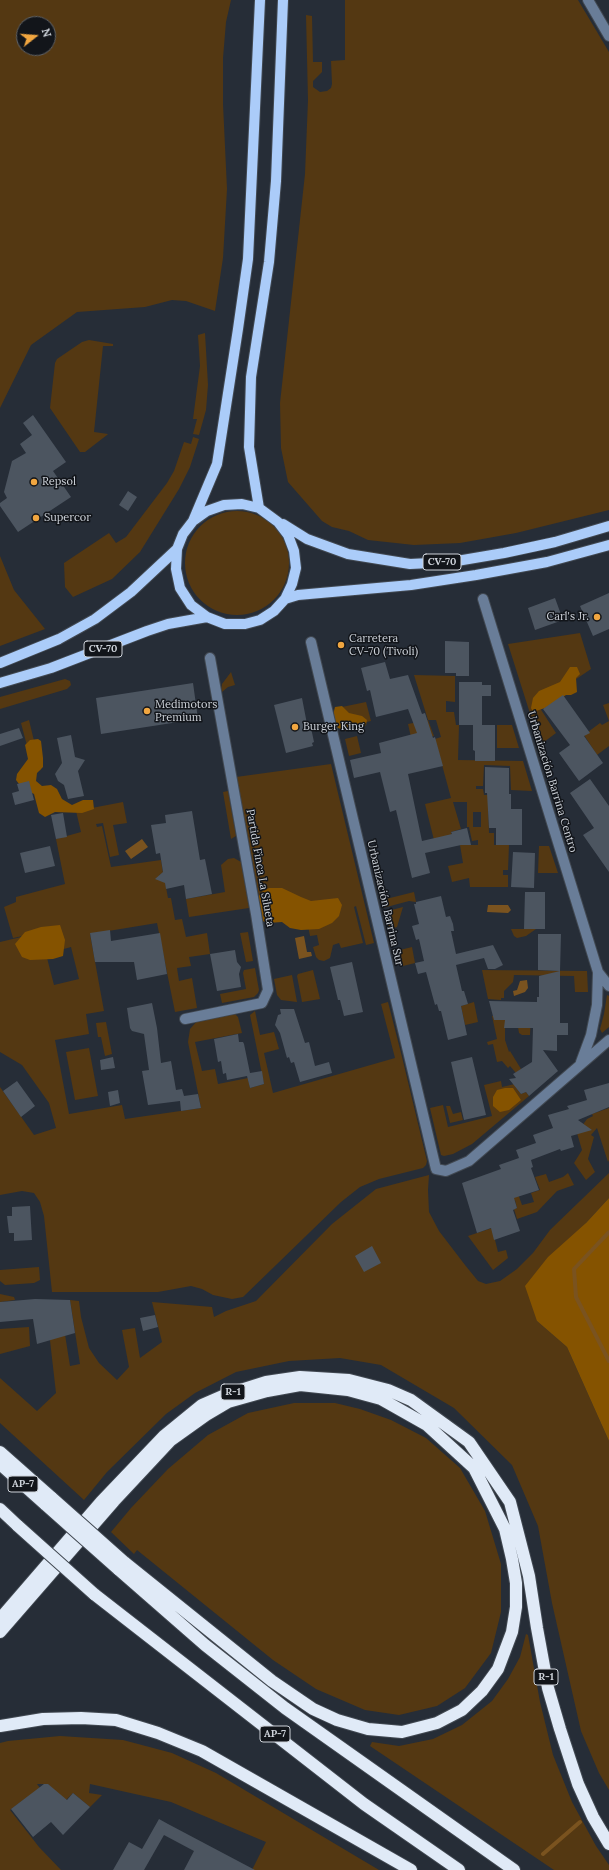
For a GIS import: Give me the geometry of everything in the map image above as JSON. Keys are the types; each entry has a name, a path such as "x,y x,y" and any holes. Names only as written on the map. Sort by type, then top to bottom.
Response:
{"highway":[{"name":"R-1","path":"0,1619 101,1502 159,1441 202,1406 225,1395 266,1382 300,1377 349,1380 388,1390 411,1400 469,1442 510,1502 529,1576 548,1688 578,1784 593,1817 609,1844"},
{"path":"0,1632 114,1501 171,1440 206,1415 228,1402 267,1391 300,1385 348,1390 381,1399 427,1425 474,1468 505,1528 516,1583 516,1607 512,1632 498,1669 482,1691 462,1710 437,1723 402,1732 368,1729 337,1720 313,1709 272,1681 121,1565"},
{"path":"0,1452 49,1501"},
{"name":"AP-7","path":"0,1464 49,1501 121,1565 206,1645 286,1708 514,1870"},
{"name":"AP-7","path":"0,1509 94,1594 364,1804 459,1870"},
{"path":"0,1726 43,1719 81,1718 116,1720 158,1733 202,1751 411,1870"}],"main road":[{"path":"193,521 217,464 248,259 260,0"},
{"path":"259,508 249,448 251,377 269,262 276,181 283,0"},
{"name":"CV-70","path":"278,522 288,535 294,551 296,568 292,584 284,599 274,611 260,620 245,624 225,624 206,617 191,605 180,588 176,569 177,549 183,534 193,521 207,511 224,505 242,504 259,508 278,522 307,539 348,554 410,564 451,562 504,553 555,542 609,526"},
{"name":"CV-70","path":"284,599 298,595 411,585 476,575 547,562 609,545"},
{"name":"CV-70","path":"0,663 59,639 94,619 131,592 177,549"},
{"name":"CV-70","path":"0,683 51,668 168,624 206,617"}],"street":[{"path":"588,0 609,36"},
{"name":"Urbanización Barrina Centro","path":"483,599 598,972 597,1005 591,1035 581,1063"},
{"name":"Urbanización Barrina Sur","path":"311,642 436,1169"},
{"name":"Partida Finca La Silueta","path":"185,1019 262,1003 268,990 256,914 210,658"},
{"name":"Urbanización Barrina Centro","path":"598,972 609,986"},
{"name":"Urbanización Barrina Centro","path":"436,1169 446,1171 469,1161 609,1040"}],"shaded area":[{"path":"0,0 231,0 226,22 223,58 223,104 227,189 223,258 215,311 186,301 172,300 145,307 77,312 31,345 0,408"},
{"path":"345,0 578,0 609,52 609,510 516,533 460,543 414,545 368,540 349,531 332,527 322,521 288,482 281,448 280,403 305,174 308,100 306,15 312,16 313,62 322,62 322,72 313,81 313,87 320,92 327,91 331,88 332,84 331,61 345,60"},
{"path":"205,333 208,385 206,410 199,435 193,434 197,419 193,419 200,366 198,335"},
{"path":"89,340 113,344 113,346 103,346 94,432 108,434 85,452 80,452 50,408 55,363 57,359 82,342"},
{"path":"193,437 199,439 190,467 179,489 140,552 112,579 73,597 65,587 64,563 109,533 116,543 126,537 167,483 174,471 184,442 191,444"},
{"path":"237,511 257,515 274,526 285,543 289,563 285,583 274,600 257,611 237,615 217,611 200,600 189,583 185,563 189,543 200,526 217,515"},
{"path":"0,556 14,590 45,629 0,646"},
{"path":"580,633 591,669 538,705 556,733 540,745 508,644"},
{"path":"570,667 577,667 580,674 576,678 577,692 571,695 566,695 545,708 533,712 531,708 533,698 539,691 560,682"},
{"path":"231,672 235,685 228,687 222,692 222,684"},
{"path":"414,675 455,676 455,702 446,701 446,712 454,712 456,725 459,725 458,760 523,761 532,791 511,790 510,766 484,765 483,786 476,786 476,789 483,789 484,795 493,795 488,802 489,833 494,833 494,845 509,845 508,870 503,870 503,875 508,875 508,887 470,887 469,878 452,882 448,866 463,863 460,845 478,845 478,840 472,841 469,827 467,827 467,802 453,802 461,829 451,832 453,840 435,844 425,804 451,798 435,739 441,737 436,720 428,720","holes":["473,812 481,812 481,827 473,827"]},
{"path":"65,679 70,681 71,685 67,689 0,709 0,697"},
{"path":"366,702 371,721 342,728 337,708"},
{"path":"609,703 609,721 603,705"},
{"path":"342,706 349,713 362,716 367,720 366,725 362,728 345,731 336,727 333,715 335,707"},
{"path":"29,720 41,770 34,772 21,723"},
{"path":"428,720 434,736 426,738 417,764 408,724"},
{"path":"609,721 609,746 597,755 584,735 600,723 602,725"},
{"path":"497,725 512,725 519,748 497,748"},
{"path":"357,736 361,753 349,756 345,739"},
{"path":"38,739 41,741 43,767 37,773 36,781 42,786 51,785 57,789 62,799 72,805 83,800 93,800 94,809 82,813 55,812 45,817 39,813 34,794 22,788 16,780 17,774 28,759 25,745 30,740"},
{"path":"331,764 374,943 366,945 356,906 354,907 363,943 341,948 339,943 333,945 330,958 324,961 319,960 316,957 313,947 319,945 317,935 310,936 306,916 261,907 236,777"},
{"path":"228,791 236,836 231,839 223,792"},
{"path":"123,802 127,823 113,825 119,855 110,857 103,823 96,824 97,827 102,826 111,867 161,860 163,873 159,875 159,879 165,882 168,898 171,898 175,920 182,919 186,937 207,933 210,954 189,957 191,966 177,968 179,981 192,978 197,1008 175,1012 157,923 90,934 104,1011 86,1014 89,1034 55,1040 69,1114 122,1105 125,1119 201,1108 188,1042 190,1029 197,1021 235,1014 238,1017 242,1033 195,1042 202,1071 215,1069 218,1084 248,1078 250,1088 264,1084 250,1015 255,1011 260,1035 274,1032 279,1049 264,1053 273,1093 395,1058 381,1004 388,1002 427,1161 426,1165 423,1168 379,1179 360,1187 341,1202 243,1297 232,1299 213,1295 202,1289 191,1286 158,1292 52,1292 44,1216 40,1202 34,1193 22,1191 0,1195 0,1087 34,1135 56,1128 49,1103 22,1065 0,1052 0,942 51,930 13,938 4,907 16,902 16,897 65,884 56,839 81,832 76,811","holes":["71,947 79,979 54,985 46,954"]},
{"path":"142,839 148,847 131,859 125,851"},
{"path":"539,846 549,846 558,873 538,873"},
{"path":"234,858 241,862 249,908 189,917 186,899 225,892 221,865 228,859"},
{"path":"269,888 282,888 311,901 338,898 342,905 339,916 332,923 319,929 301,930 290,928 282,922 268,923 260,920 256,900 262,892"},
{"path":"414,892 416,902 409,901 383,908 382,900"},
{"path":"488,905 508,905 511,910 508,913 487,912"},
{"path":"403,907 397,927 388,930 384,912"},
{"path":"60,925 65,940 63,956 53,959 30,960 22,957 15,944 25,932 41,927"},
{"path":"511,929 536,929 526,936 517,938 514,936"},
{"path":"248,932 253,961 246,962 240,933"},
{"path":"304,936 307,952 311,952 312,956 299,959 295,938"},
{"path":"412,947 415,963 403,966 400,950"},
{"path":"255,968 259,990 258,993 254,997 222,1003 220,994 246,989 243,973 244,970"},
{"path":"313,970 320,999 302,1002 297,976 298,974"},
{"path":"482,970 587,971 588,992 575,992 574,976 514,975 513,982 504,991 504,998 501,998 501,1000 488,999"},
{"path":"292,975 297,1002 281,1000 277,995 274,979"},
{"path":"527,980 528,988 525,992 514,996 513,991 517,990 520,981"},
{"path":"607,995 609,996 609,1027 602,1033 600,1029"},
{"path":"474,1002 478,1022 465,1025 461,1006"},
{"path":"531,1013 530,1035 522,1035 519,1033 517,1021"},
{"path":"492,1016 494,1016 495,1020 505,1020 505,1040 509,1052 510,1051 521,1069 516,1073 510,1066 508,1068 502,1061 497,1062 493,1044 488,1045 487,1042 497,1039"},
{"path":"106,1022 112,1054 105,1056 101,1037 98,1037 96,1023"},
{"path":"89,1048 98,1096 75,1100 66,1052"},
{"path":"501,1081 502,1087 519,1083 515,1086 521,1094 526,1092 529,1096 472,1144 453,1154 444,1156 441,1155 430,1108 443,1105 448,1127 492,1116 484,1085"},
{"path":"513,1088 521,1100 509,1110 500,1112 493,1106 493,1097 497,1090"},
{"path":"446,1106 450,1106 453,1114 461,1112 463,1120 450,1123"},
{"path":"609,1108 609,1160 608,1162 597,1128 591,1135 594,1137 588,1159 595,1172 586,1180 574,1163 582,1150 577,1133 587,1119 593,1116 592,1114"},
{"path":"568,1173 574,1185 557,1191 537,1212 517,1219 514,1209 517,1208 515,1200 512,1201 517,1191 522,1205 534,1202 531,1193 540,1190 535,1177 546,1174 549,1182 563,1177"},
{"path":"609,1173 609,1198 586,1223 537,1321 567,1347 609,1441 609,1790 599,1773 581,1731 552,1603 538,1526 512,1465 454,1408 381,1365 340,1358 289,1361 236,1372 195,1393 166,1414 107,1472 84,1500 0,1423 0,1378 37,1411 56,1393 48,1323 63,1322 70,1366 80,1364 70,1300 79,1301 81,1317 89,1348 99,1363 117,1380 129,1367 122,1330 135,1328 140,1358 162,1342 152,1302 212,1307 214,1317 226,1311 256,1301 332,1224 376,1189 429,1175 429,1212 439,1231 465,1265 478,1281 486,1284 500,1281 517,1269 533,1253 550,1230"},
{"path":"609,1198 609,1441 567,1347 537,1321 525,1286 548,1257 586,1223"},
{"path":"492,1228 498,1252 506,1250 508,1258 493,1270 468,1236"},
{"path":"39,1267 40,1280 34,1283 5,1285 0,1281 0,1270"},
{"path":"0,1294 14,1297 15,1300 0,1302"},
{"path":"29,1327 30,1346 0,1354 0,1329"},
{"path":"294,1403 335,1403 360,1409 391,1420 426,1438 460,1468 485,1511 501,1564 501,1612 491,1653 465,1688 437,1706 399,1715 365,1710 316,1689 273,1660 137,1550 134,1554 111,1532 131,1508 168,1469 208,1435 248,1413"},
{"path":"526,1634 528,1635 540,1702 553,1755 572,1802 596,1846 609,1865 609,1870 554,1870 370,1746 372,1742 399,1746 433,1739 462,1725 492,1701 508,1679 520,1657"},
{"path":"60,1736 123,1740 172,1753 216,1773 379,1870 252,1870 266,1842 171,1802 90,1784 89,1793 102,1795 90,1807 73,1793 64,1802 48,1784 37,1784 45,1795 33,1807 26,1798 10,1810 39,1847 61,1870 0,1870 0,1743"}],"building":[{"name":"Repsol","path":"33,415 66,462 53,471 71,497 18,532 0,506 0,503 7,498 4,492 12,461 26,453 20,444 32,435 23,423"},
{"path":"128,491 137,497 128,511 119,505"},
{"name":"Carl's Jr.","path":"609,593 609,629 593,636 580,606"},
{"path":"555,598 563,620 535,630 528,608"},
{"path":"445,641 469,642 469,676 456,676 456,673 445,673"},
{"path":"385,662 390,679 408,675 422,714 425,713 433,738 435,737 443,766 408,774 422,841 452,834 451,832 467,828 471,845 461,845 425,853 430,873 412,878 396,810 390,812 380,772 354,778 350,760 381,753 379,743 417,733 408,709 376,717 370,690 367,691 361,668"},
{"path":"459,682 482,682 482,685 491,685 491,696 482,696 482,725 459,725"},
{"name":"Medimotors Premium","path":"193,683 198,719 101,734 96,698"},
{"path":"563,695 590,733 584,736 603,763 579,781 559,753 570,745 543,709"},
{"name":"Burger King","path":"302,698 307,724 310,723 314,742 312,743 313,746 286,753 274,705"},
{"path":"473,725 495,725 495,761 475,761 475,751 473,750"},
{"path":"19,728 23,738 0,746 0,734"},
{"path":"71,735 75,757 85,760 78,771 84,796 68,799 64,785 58,781 55,774 62,763 57,738"},
{"path":"485,767 509,768 509,794 511,794 511,809 522,809 522,845 496,845 496,828 489,828 487,793 485,793"},
{"path":"590,779 609,806 609,872 583,835 594,828 570,793"},
{"path":"29,781 34,800 15,805 12,793 19,791 17,784"},
{"path":"192,811 200,860 205,859 212,894 186,899 184,885 166,889 165,883 155,879 163,872 160,853 156,854 151,825 166,823 165,815"},
{"path":"63,813 67,837 56,839 51,815"},
{"path":"50,846 55,866 25,873 20,853"},
{"path":"513,852 535,853 534,888 511,887"},
{"path":"525,892 545,892 545,929 524,929"},
{"path":"441,896 446,917 450,916 453,924 454,931 451,931 456,954 493,945 503,965 495,969 488,969 484,958 456,965 462,991 464,991 468,1004 461,1006 467,1035 448,1040 441,1011 439,1011 437,1004 435,1005 426,972 418,974 415,963 424,961 419,939 416,940 412,926 419,924 414,904 416,904 416,902"},
{"path":"110,930 111,941 160,933 167,974 137,980 134,962 95,962 90,933"},
{"path":"538,934 561,934 560,971 538,970"},
{"path":"235,950 237,962 241,967 239,974 241,987 217,991 210,954"},
{"path":"352,962 363,1012 344,1016 340,1000 338,1000 330,967"},
{"path":"560,971 560,1023 568,1023 568,1035 557,1035 557,1051 543,1050 558,1071 529,1096 526,1092 521,1094 509,1079 516,1078 513,1074 532,1062 533,1028 504,1028 505,1020 494,1020 489,1001 537,1002 537,997 539,997 539,976"},
{"path":"152,1003 157,1028 161,1063 171,1061 176,1090 182,1089 184,1096 198,1094 201,1108 181,1111 180,1101 148,1105 142,1071 149,1070 144,1034 132,1031 130,1028 127,1008"},
{"path":"280,1009 294,1009 305,1043 309,1042 315,1066 329,1062 332,1073 300,1082 294,1062 291,1063 289,1057 287,1058 280,1033 275,1025 278,1015 281,1014"},
{"path":"238,1034 239,1042 243,1042 244,1044 250,1073 262,1071 264,1084 250,1088 247,1076 227,1080 226,1073 223,1074 221,1061 218,1062 214,1039"},
{"path":"113,1057 115,1068 101,1070 100,1060"},
{"path":"472,1057 486,1115 464,1120 451,1062"},
{"path":"17,1081 35,1106 21,1117 3,1091"},
{"path":"609,1083 609,1107 578,1120 592,1130 571,1136 574,1147 561,1151 560,1149 531,1160 533,1167 531,1168 539,1190 514,1198 517,1208 513,1210 520,1231 494,1240 491,1228 477,1233 462,1183 501,1169 499,1165 519,1158 516,1150 536,1143 533,1135 553,1128 548,1115 569,1109 567,1106 587,1100 584,1090"},
{"path":"118,1090 120,1103 110,1106 108,1092"},
{"path":"30,1206 32,1240 14,1241 14,1233 9,1233 7,1216 12,1216 12,1207"},
{"path":"372,1246 381,1263 364,1272 355,1256"},
{"path":"35,1299 70,1300 75,1333 37,1344 33,1319 0,1322 0,1302"},
{"path":"155,1315 158,1327 143,1331 140,1318"},
{"path":"44,1784 48,1784 67,1800 73,1793 90,1807 63,1835 51,1822 33,1837 11,1809"},
{"path":"159,1819 255,1870 184,1870 194,1851 164,1835 144,1870 113,1870 129,1842 142,1849"}],"waterway":[{"path":"609,1232 574,1269 576,1297 609,1361"},
{"path":"543,1854 580,1822"}],"place":[{"name":"Repsol","path":"34,482"},
{"name":"Supercor","path":"36,518"},
{"name":"Carl's Jr.","path":"597,617"},
{"name":"Carretera CV-70 (Tivoli)","path":"341,645"},
{"name":"Medimotors Premium","path":"147,711"},
{"name":"Burger King","path":"295,727"}]}
